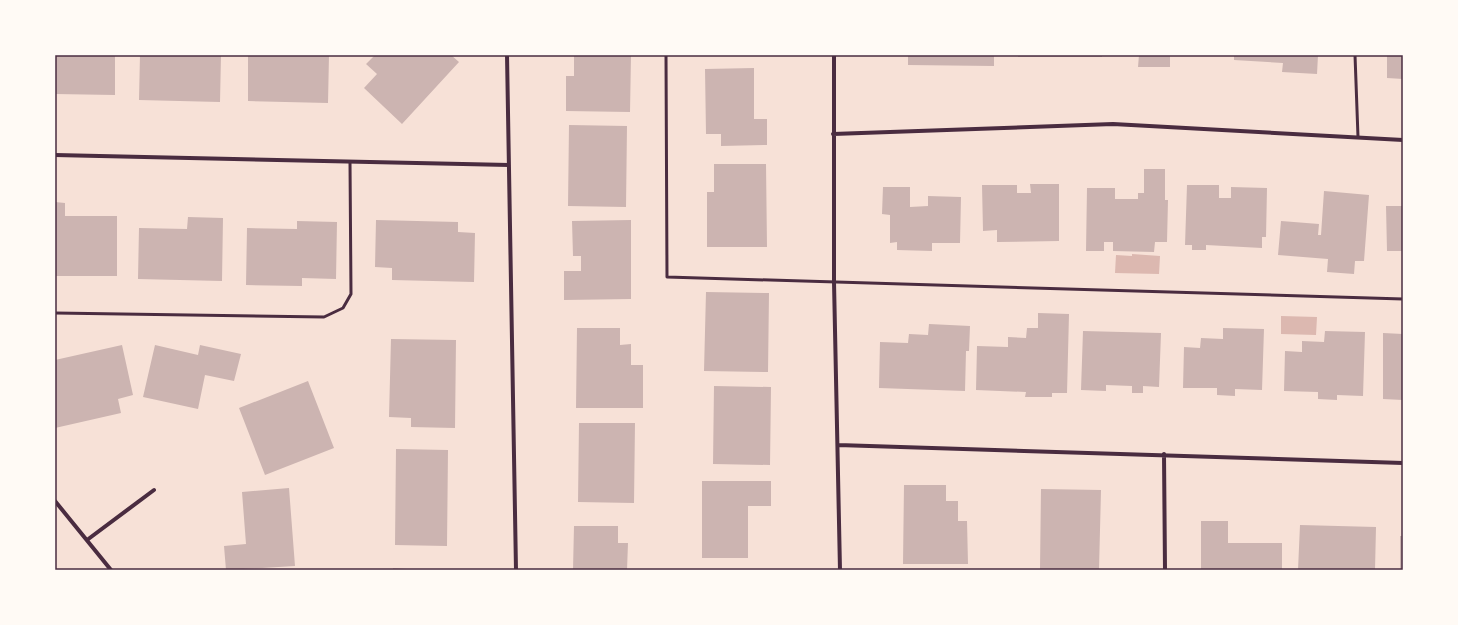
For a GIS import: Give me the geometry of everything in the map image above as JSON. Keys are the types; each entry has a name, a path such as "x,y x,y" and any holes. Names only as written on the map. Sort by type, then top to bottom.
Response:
{"street":[{"path":"507,55 516,570"},
{"path":"834,55 832,134 840,570"},
{"path":"832,134 1113,124 1403,140"},
{"path":"55,155 509,165"},
{"path":"838,445 1164,454 1403,463"},
{"path":"1164,454 1165,570"},
{"path":"87,540 154,490"},
{"path":"55,501 111,570"}],"lane":[{"path":"666,55 667,277 1403,299"},
{"path":"1355,55 1358,137"},
{"path":"55,313 324,317 342,308 351,294 350,162"}],"shaded area":[{"path":"1132,254 1160,256 1159,274 1115,273 1116,255 1132,256"},
{"path":"1281,316 1317,317 1316,335 1281,334"}],"building":[{"path":"55,55 115,55 115,95 55,94"},
{"path":"140,55 221,55 220,102 139,100"},
{"path":"248,55 329,55 328,103 248,101"},
{"path":"375,55 451,55 459,62 402,124 364,88 377,74 366,64"},
{"path":"574,55 631,55 630,112 566,111 566,76 574,76"},
{"path":"908,55 994,55 994,66 908,65"},
{"path":"1018,55 1102,55 1102,57 1018,57"},
{"path":"1139,55 1170,55 1170,67 1138,67"},
{"path":"1234,55 1318,55 1317,74 1282,72 1283,63 1234,60"},
{"path":"1387,55 1403,55 1403,79 1387,78"},
{"path":"754,68 754,119 767,119 767,145 721,146 721,134 706,134 705,69"},
{"path":"569,125 627,126 626,207 568,206"},
{"path":"714,164 766,164 767,247 707,247 707,192 714,192"},
{"path":"1144,169 1165,169 1165,200 1168,200 1167,242 1155,242 1154,252 1113,251 1113,242 1104,242 1104,251 1086,251 1087,188 1115,188 1115,199 1138,199 1138,193 1144,193"},
{"path":"1030,184 1059,184 1059,241 997,242 997,230 983,231 982,185 1017,185 1017,193 1031,193"},
{"path":"1187,185 1219,185 1219,198 1231,198 1231,187 1267,188 1266,237 1262,237 1262,248 1206,245 1206,250 1192,250 1192,245 1185,245"},
{"path":"883,187 910,187 910,207 928,206 928,196 961,197 960,243 932,243 932,251 897,250 897,242 890,243 890,215 882,214"},
{"path":"1324,191 1369,195 1364,261 1355,261 1354,274 1327,272 1328,259 1278,255 1281,221 1319,224 1318,235 1321,235"},
{"path":"55,202 65,203 65,216 117,216 117,276 55,276"},
{"path":"1386,206 1403,206 1403,251 1387,251"},
{"path":"188,217 223,218 222,281 138,279 139,228 187,229"},
{"path":"376,220 458,222 458,232 475,233 474,282 392,280 392,268 375,267"},
{"path":"631,220 631,299 564,300 564,271 581,271 581,256 573,256 572,221"},
{"path":"297,221 337,222 336,279 302,278 302,286 246,285 247,228 297,229"},
{"path":"706,292 769,293 768,372 704,371"},
{"path":"1038,313 1069,314 1067,393 1052,393 1052,397 1025,397 1026,392 976,390 977,346 1008,347 1008,337 1026,338 1027,328 1038,328"},
{"path":"929,324 970,326 969,351 966,351 965,391 879,388 880,342 908,343 909,334 928,335"},
{"path":"577,328 620,328 620,345 631,344 631,365 643,365 643,408 576,408"},
{"path":"1223,328 1264,329 1262,390 1235,389 1235,396 1217,395 1217,388 1183,388 1184,347 1200,348 1201,338 1223,339"},
{"path":"1083,331 1161,333 1159,387 1143,386 1143,393 1132,393 1132,386 1106,385 1106,391 1081,390"},
{"path":"1325,331 1365,332 1363,396 1337,395 1337,400 1318,399 1318,392 1284,391 1285,351 1302,352 1302,341 1324,342"},
{"path":"1383,333 1403,334 1403,400 1383,399"},
{"path":"391,339 456,340 455,428 411,427 411,418 389,417"},
{"path":"122,345 133,395 118,399 121,413 55,428 55,360"},
{"path":"155,345 198,355 200,345 241,354 234,381 205,375 198,409 143,397"},
{"path":"308,381 334,448 265,475 239,408"},
{"path":"714,386 771,387 770,465 713,464"},
{"path":"579,423 635,423 634,503 578,502"},
{"path":"396,449 448,450 447,546 395,545"},
{"path":"702,481 771,481 771,506 748,506 748,558 702,558"},
{"path":"904,485 946,485 946,501 958,501 958,521 967,521 968,564 903,564"},
{"path":"289,488 295,566 226,570 224,546 246,544 242,492"},
{"path":"1041,489 1101,490 1099,570 1040,569"},
{"path":"1201,521 1228,521 1228,543 1282,543 1282,570 1201,570"},
{"path":"1300,525 1376,527 1375,570 1298,570"},
{"path":"574,526 618,526 618,543 628,543 627,570 573,570"},
{"path":"1400,536 1403,536 1403,570 1400,570"},
{"path":"393,568 407,569 407,570 393,570"}]}
